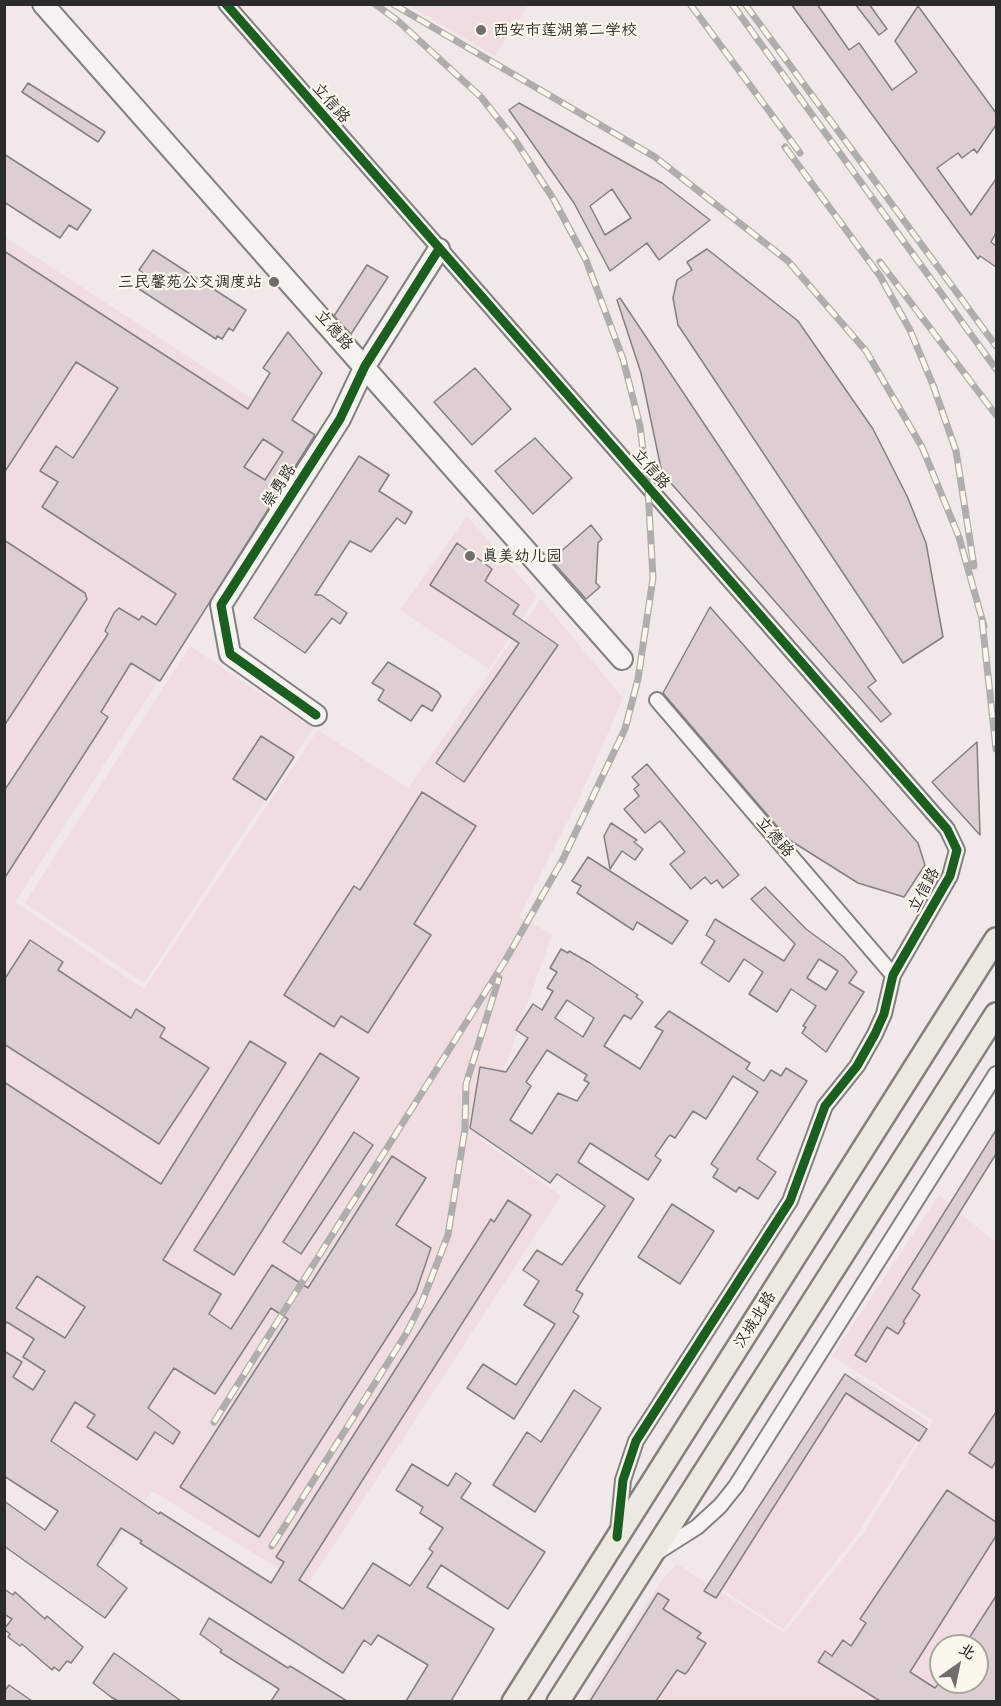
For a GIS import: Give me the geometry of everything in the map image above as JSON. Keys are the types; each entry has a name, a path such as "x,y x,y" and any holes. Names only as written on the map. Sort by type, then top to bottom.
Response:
{"main road":[{"name":"汉城北路","path":"513,1701 996,939"},
{"path":"558,1701 654,1554 996,1014"}],"street":[{"name":"立德路","path":"43,4 622,659"},
{"name":"立信路","path":"226,4 947,829 957,850 950,876 893,975 884,1014 875,1034 857,1066 825,1106 790,1201 636,1442 623,1480 617,1537"},
{"name":"崇勇路","path":"316,715 230,654 221,605 340,419 365,366 439,249"},
{"name":"立德路","path":"657,700 893,975"},
{"path":"654,1554 697,1527 720,1506 736,1486 996,1074"}],"shaded area":[{"name":"西安市莲湖第二学校","path":"408,5 528,5 495,56"},
{"path":"4,236 318,442 203,612 15,902 144,989 318,730 408,788 541,599 623,698 580,797 519,917 552,934 480,1139 561,1196 307,1586 152,1491 113,1547 5,1476"},
{"name":"真美幼儿园","path":"467,516 537,596 489,669 400,610"},
{"path":"190,646 313,728 144,983 25,903"},
{"path":"939,1195 996,1243 996,1701 584,1702 661,1581 677,1564 784,1633 862,1535 933,1420 832,1356"},
{"path":"856,1376 929,1422 855,1537 783,1629 722,1589"}],"building":[{"path":"791,4 817,4 849,50 859,43 892,90 917,72 895,41 918,6 996,113 996,125 977,153 974,149 962,158 958,153 937,168 971,215 996,179 996,233 991,242 996,246 996,267 980,256 978,259"},
{"path":"855,4 869,4 887,29 879,35"},
{"path":"28,83 105,132 98,142 22,92"},
{"path":"519,103 662,183 710,220 659,260 647,243 610,271 574,203 509,110","holes":["612,189 631,218 605,235 590,206"]},
{"path":"4,154 91,210 77,230 69,225 60,238 4,202"},
{"path":"707,249 798,321 873,429 907,496 926,543 943,637 903,663 678,325 673,298 677,280 692,270 687,262"},
{"path":"153,250 246,310 233,331 229,328 222,339 217,336 216,339 139,289 148,276 139,270"},
{"path":"4,251 248,409 270,373 263,368 288,332 322,373 292,420 315,435 160,681 131,663 101,712 108,717 4,879 4,791 108,634 105,631 114,613 119,608 139,620 142,616 156,625 176,594 42,507 58,482 40,471 56,446 73,458 118,388 76,362 4,473","holes":["263,439 283,452 265,480 244,467"]},
{"path":"367,265 388,277 351,334 334,316"},
{"path":"620,298 876,681 868,687 891,714 881,722 662,473 641,373 617,300"},
{"path":"475,368 511,409 472,445 434,402"},
{"path":"535,438 572,478 533,514 495,471"},
{"path":"359,456 389,475 379,491 412,512 405,524 397,518 371,552 350,541 315,595 321,595 347,613 340,624 332,618 305,653 254,618"},
{"path":"591,525 602,539 598,543 596,583 600,587 586,599 551,560"},
{"path":"4,540 85,593 87,599 4,726"},
{"path":"457,543 492,569 485,581 519,605 513,614 558,645 464,782 436,763 519,643 430,585"},
{"path":"710,607 918,843 925,865 904,897 858,883 788,839 663,693"},
{"path":"388,662 438,692 441,696 432,711 422,705 411,721 378,700 384,690 372,683"},
{"path":"261,736 294,757 266,800 233,779"},
{"path":"977,742 980,835 932,782"},
{"path":"647,764 739,875 723,888 717,880 711,884 705,877 691,889 670,864 685,852 666,828 660,821 645,833 624,809 639,796 634,789 639,785 632,777"},
{"path":"422,792 476,826 414,924 431,935 368,1033 341,1016 334,1027 284,995 354,886 360,890"},
{"path":"611,823 637,840 634,842 643,849 635,860 622,851 610,869 604,836"},
{"path":"588,857 688,921 672,944 637,922 633,930 577,893 581,886 572,881"},
{"path":"765,887 806,929 844,957 857,972 849,983 864,992 826,1052 802,1033 806,1027 803,1026 816,1006 791,989 777,1012 749,994 763,972 744,959 729,982 701,963 715,941 706,935 715,919 784,961 795,944 751,899","holes":["819,959 838,971 826,990 807,978"]},
{"path":"30,940 63,962 58,970 131,1018 136,1009 165,1028 160,1037 209,1068 159,1144 4,1044 4,980"},
{"path":"561,949 568,953 569,951 638,995 636,997 643,1002 631,1019 624,1015 604,1046 640,1069 663,1031 655,1027 669,1011 750,1063 746,1069 764,1081 771,1070 781,1076 786,1068 807,1081 757,1159 776,1172 758,1199 739,1187 736,1192 713,1177 718,1169 711,1164 758,1092 733,1076 706,1119 693,1111 675,1138 670,1135 668,1137 655,1156 661,1160 648,1180 590,1143 578,1162 634,1199 576,1290 583,1294 573,1312 579,1316 514,1419 467,1388 483,1364 516,1385 555,1324 524,1305 539,1281 523,1270 537,1250 562,1265 605,1206 557,1174 550,1183 470,1128 480,1067 506,1072 528,1038 516,1030 533,1004 542,1010 553,991 547,988 557,972 550,968","holes":["567,1000 594,1018 583,1037 555,1018","547,1050 587,1075 584,1080 589,1083 577,1101 558,1093 532,1134 510,1120 531,1086 526,1082"]},
{"path":"250,1041 286,1063 163,1260 221,1294 209,1314 231,1329 272,1265 308,1288 392,1156 426,1178 396,1225 431,1248 416,1292 259,1537 180,1487 288,1319 271,1308 215,1394 174,1368 148,1408 180,1432 173,1444 155,1432 137,1460 87,1427 95,1415 75,1402 51,1441 159,1514 160,1512 271,1583 284,1562 276,1557 491,1219 494,1222 508,1200 531,1215 299,1580 343,1609 373,1563 410,1586 433,1552 429,1549 443,1528 420,1513 423,1507 396,1490 412,1464 448,1486 456,1473 471,1483 461,1498 545,1552 508,1609 441,1565 427,1587 494,1629 451,1701 406,1701 428,1665 378,1635 371,1645 364,1640 343,1673 140,1543 142,1541 121,1528 97,1565 127,1588 105,1618 4,1546 4,1501 45,1530 58,1511 4,1476 4,1351 22,1362 13,1377 33,1390 45,1371 23,1357 34,1339 7,1322 4,1326 4,1082 161,1184","holes":["37,1276 85,1307 65,1338 16,1308"]},
{"path":"320,1053 359,1078 234,1275 194,1250"},
{"path":"996,1130 996,1154 912,1289 920,1295 903,1322 905,1323 898,1334 887,1327 866,1362 855,1355"},
{"path":"354,1132 373,1145 301,1254 283,1242"},
{"path":"672,1204 714,1231 680,1284 638,1257"},
{"path":"845,1374 927,1429 919,1441 846,1393 716,1598 704,1591"},
{"path":"574,1390 601,1408 535,1512 493,1485 527,1432 541,1442"},
{"path":"996,1412 996,1461 992,1468 969,1453"},
{"path":"947,1490 996,1522 996,1536 934,1634 929,1634 929,1642 910,1672 929,1684 929,1694 989,1694 989,1634 972,1634 996,1596 996,1701 880,1701 818,1662 825,1651 832,1656 843,1640 851,1646 866,1623 860,1619"},
{"path":"4,1589 13,1595 15,1592 45,1619 47,1616 83,1647 71,1663 67,1661 59,1671 54,1667 52,1670 22,1644 20,1646 8,1637 10,1634 4,1629 12,1619 4,1614"},
{"path":"658,1593 669,1600 663,1609 701,1633 697,1638 706,1643 688,1671 685,1674 677,1670 656,1701 590,1701"},
{"path":"209,1618 288,1668 290,1666 347,1701 271,1701 279,1689 220,1652 222,1650 200,1634"},
{"path":"114,1653 181,1701 118,1701 111,1697 93,1683"},
{"path":"9,1685 32,1701 4,1701 4,1692"}],"railway":[{"path":"214,1422 505,961 563,859 625,729 638,679 653,578 648,489 640,426 623,359 586,260 554,200 515,140 481,97 398,21 375,4"},
{"path":"393,4 655,157 788,261 866,351 922,447 959,537 984,626"},
{"path":"690,4 800,153"},
{"path":"732,4 996,369"},
{"path":"745,4 996,346"},
{"path":"785,147 880,276 910,330 933,385 956,451 974,566"},
{"path":"880,262 996,415"},
{"path":"982,620 996,749"},
{"path":"272,1546 406,1334 422,1302 448,1235 465,1129 466,1084 499,978"}],"cycle path":[{"path":"226,4 947,829 957,850 950,876 893,975 884,1014 875,1034 857,1066 825,1106 790,1201 636,1441 623,1480 617,1537"},
{"path":"316,715 230,654 221,605 340,419 365,366 439,249"}],"place":[{"name":"西安市莲湖第二学校","path":"481,30"},
{"name":"三民馨苑公交调度站","path":"274,282"},
{"name":"真美幼儿园","path":"470,556"}]}
